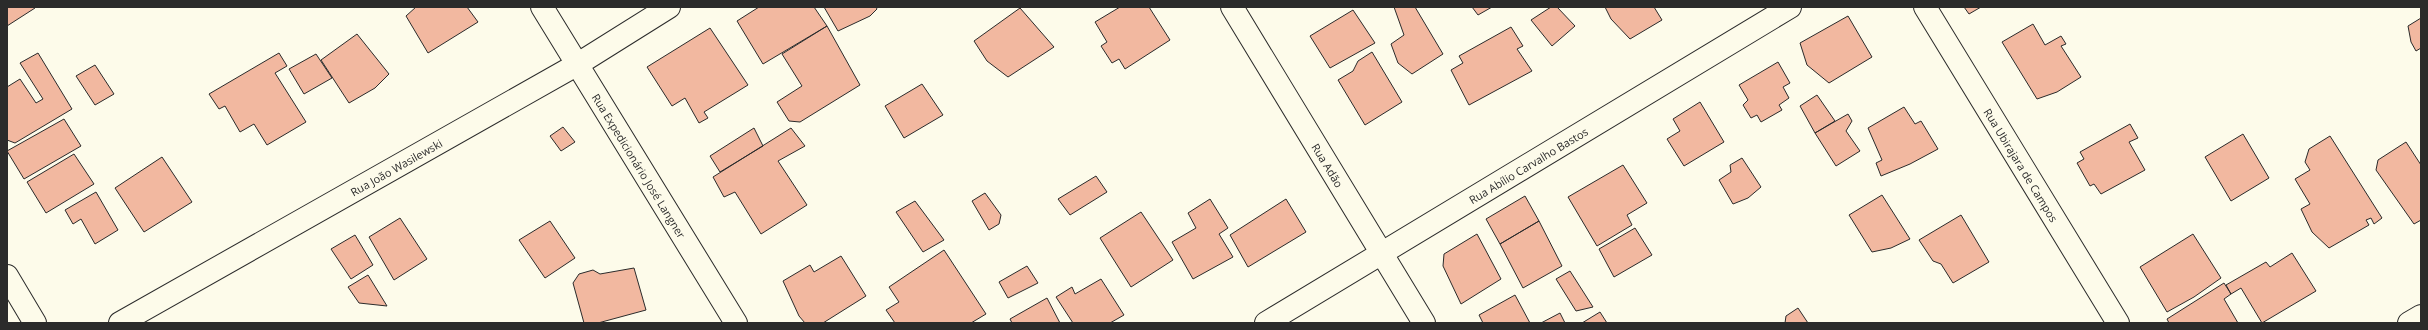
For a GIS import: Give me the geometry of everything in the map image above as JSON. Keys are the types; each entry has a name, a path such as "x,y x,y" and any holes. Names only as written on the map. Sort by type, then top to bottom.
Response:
{"street":[{"name":"Rua Expedicionário José Langner","path":"542,7 736,323"},
{"name":"Rua João Wasilewski","path":"120,323 578,64 669,7"},
{"name":"Rua Adão","path":"1232,7 1424,323"},
{"name":"Rua Abílio Carvalho Bastos","path":"1266,323 1790,7"},
{"name":"Rua Ubirajara de Campos","path":"1925,7 2118,323"},
{"path":"7,276 35,323"},
{"path":"2409,323 2421,316"}],"building":[{"path":"7,7 34,7 35,8 7,26"},
{"path":"416,7 467,7 478,22 428,53 406,16"},
{"path":"759,7 814,7 827,26 763,64 737,21"},
{"path":"824,7 876,7 877,9 870,16 838,31"},
{"path":"1120,7 1149,7 1170,40 1125,69 1119,59 1112,63 1101,46 1107,42 1095,22"},
{"path":"1394,7 1415,7 1443,54 1412,74 1398,63 1391,44 1404,35"},
{"path":"1472,7 1492,7 1478,15"},
{"path":"1551,7 1557,7 1575,26 1552,46 1531,20"},
{"path":"1605,7 1654,7 1662,20 1630,39 1611,19"},
{"path":"1964,7 1981,7 1969,14"},
{"path":"1020,8 1054,47 1008,77 987,61 974,41"},
{"path":"1353,10 1375,43 1330,68 1310,36"},
{"path":"1848,16 1872,57 1829,83 1807,65 1800,43"},
{"path":"2421,18 2421,48 2416,51 2411,42 2408,26"},
{"path":"2033,24 2045,45 2061,36 2066,44 2061,46 2081,77 2057,92 2037,99 2002,42"},
{"path":"827,26 860,85 800,122 789,121 777,102 802,86 782,54"},
{"path":"1511,27 1523,46 1517,49 1532,71 1469,105 1451,70 1463,63 1459,56"},
{"path":"710,28 748,85 704,112 708,118 699,123 685,98 672,106 647,67"},
{"path":"357,34 389,74 375,88 349,103 321,60"},
{"path":"1372,52 1402,102 1365,125 1338,80 1353,71 1358,61"},
{"path":"38,53 72,109 15,143 7,140 7,87 20,79 36,103 43,99 20,63"},
{"path":"279,53 287,66 275,73 306,122 267,145 254,124 240,132 225,106 219,109 209,94"},
{"path":"316,54 332,78 304,94 289,69"},
{"path":"1778,62 1790,83 1783,87 1789,98 1779,105 1782,110 1761,122 1757,115 1751,118 1743,105 1748,100 1739,85"},
{"path":"95,65 114,94 95,105 76,76"},
{"path":"922,84 943,115 904,138 885,106"},
{"path":"1817,95 1835,121 1815,133 1800,106"},
{"path":"1700,102 1724,142 1684,166 1667,139 1680,131 1673,119"},
{"path":"1904,107 1915,124 1921,121 1938,149 1910,164 1881,176 1876,163 1882,160 1868,128"},
{"path":"1848,114 1852,121 1846,131 1860,151 1836,166 1815,133"},
{"path":"64,119 81,146 24,179 7,151"},
{"path":"2130,124 2138,138 2129,142 2145,170 2101,194 2094,184 2090,186 2077,163 2084,159 2080,152"},
{"path":"563,127 575,142 561,151 550,136"},
{"path":"754,128 763,146 720,172 710,156"},
{"path":"791,128 805,146 778,161 807,205 761,234 735,192 724,197 713,177"},
{"path":"2243,134 2269,178 2231,201 2205,157"},
{"path":"2330,136 2382,218 2374,224 2371,218 2366,220 2369,225 2329,248 2312,232 2301,209 2310,204 2295,179 2310,170 2305,162 2309,149"},
{"path":"2406,142 2421,165 2421,220 2414,224 2376,170 2378,160"},
{"path":"74,154 94,184 46,213 27,182"},
{"path":"162,157 192,202 144,232 115,188"},
{"path":"1742,158 1761,187 1748,198 1733,204 1719,180 1731,172 1730,165"},
{"path":"1623,165 1647,203 1627,215 1632,225 1597,246 1568,197"},
{"path":"1096,176 1107,192 1070,215 1058,199"},
{"path":"96,192 118,230 95,244 81,219 73,224 65,210"},
{"path":"985,193 1001,215 999,224 989,230 972,201"},
{"path":"1882,195 1910,239 1891,248 1872,252 1849,215"},
{"path":"1525,196 1539,221 1500,244 1486,219"},
{"path":"1210,199 1228,228 1219,234 1233,257 1193,279 1172,242 1196,228 1188,213"},
{"path":"1286,199 1306,232 1248,267 1230,235"},
{"path":"915,201 944,240 923,252 896,212"},
{"path":"1141,212 1173,260 1131,287 1100,238"},
{"path":"1961,215 1989,262 1953,283 1941,264 1933,261 1919,240"},
{"path":"400,218 427,259 394,280 369,237"},
{"path":"550,221 575,258 545,278 519,240"},
{"path":"1539,221 1562,266 1523,288 1500,244"},
{"path":"1635,228 1652,255 1614,277 1599,249"},
{"path":"1477,234 1501,279 1461,304 1443,266 1444,254"},
{"path":"2193,234 2221,278 2194,297 2167,312 2140,267"},
{"path":"355,235 373,265 351,279 331,249"},
{"path":"944,250 986,314 971,323 895,323 886,310 899,302 889,287"},
{"path":"2292,253 2316,291 2262,323 2241,288 2231,294 2226,285 2266,262 2270,267"},
{"path":"841,256 866,296 823,323 805,323 799,316 783,281 810,265 814,272"},
{"path":"1027,266 1038,283 1008,298 999,282"},
{"path":"634,268 646,310 598,323 584,323 573,283 579,274 593,270 600,274"},
{"path":"1570,271 1593,307 1576,311 1556,279"},
{"path":"368,275 387,306 359,303 348,287"},
{"path":"1101,279 1124,315 1110,323 1073,323 1056,297 1072,287 1075,294"},
{"path":"2224,283 2231,294 2224,299 2238,323 2169,323 2167,319"},
{"path":"1515,295 1530,323 1483,323 1479,315"},
{"path":"1047,298 1060,323 1012,323 1010,319"},
{"path":"1798,308 1808,323 1785,323 1786,316"},
{"path":"1600,312 1607,323 1582,323"},
{"path":"1560,313 1565,323 1541,323"}]}
